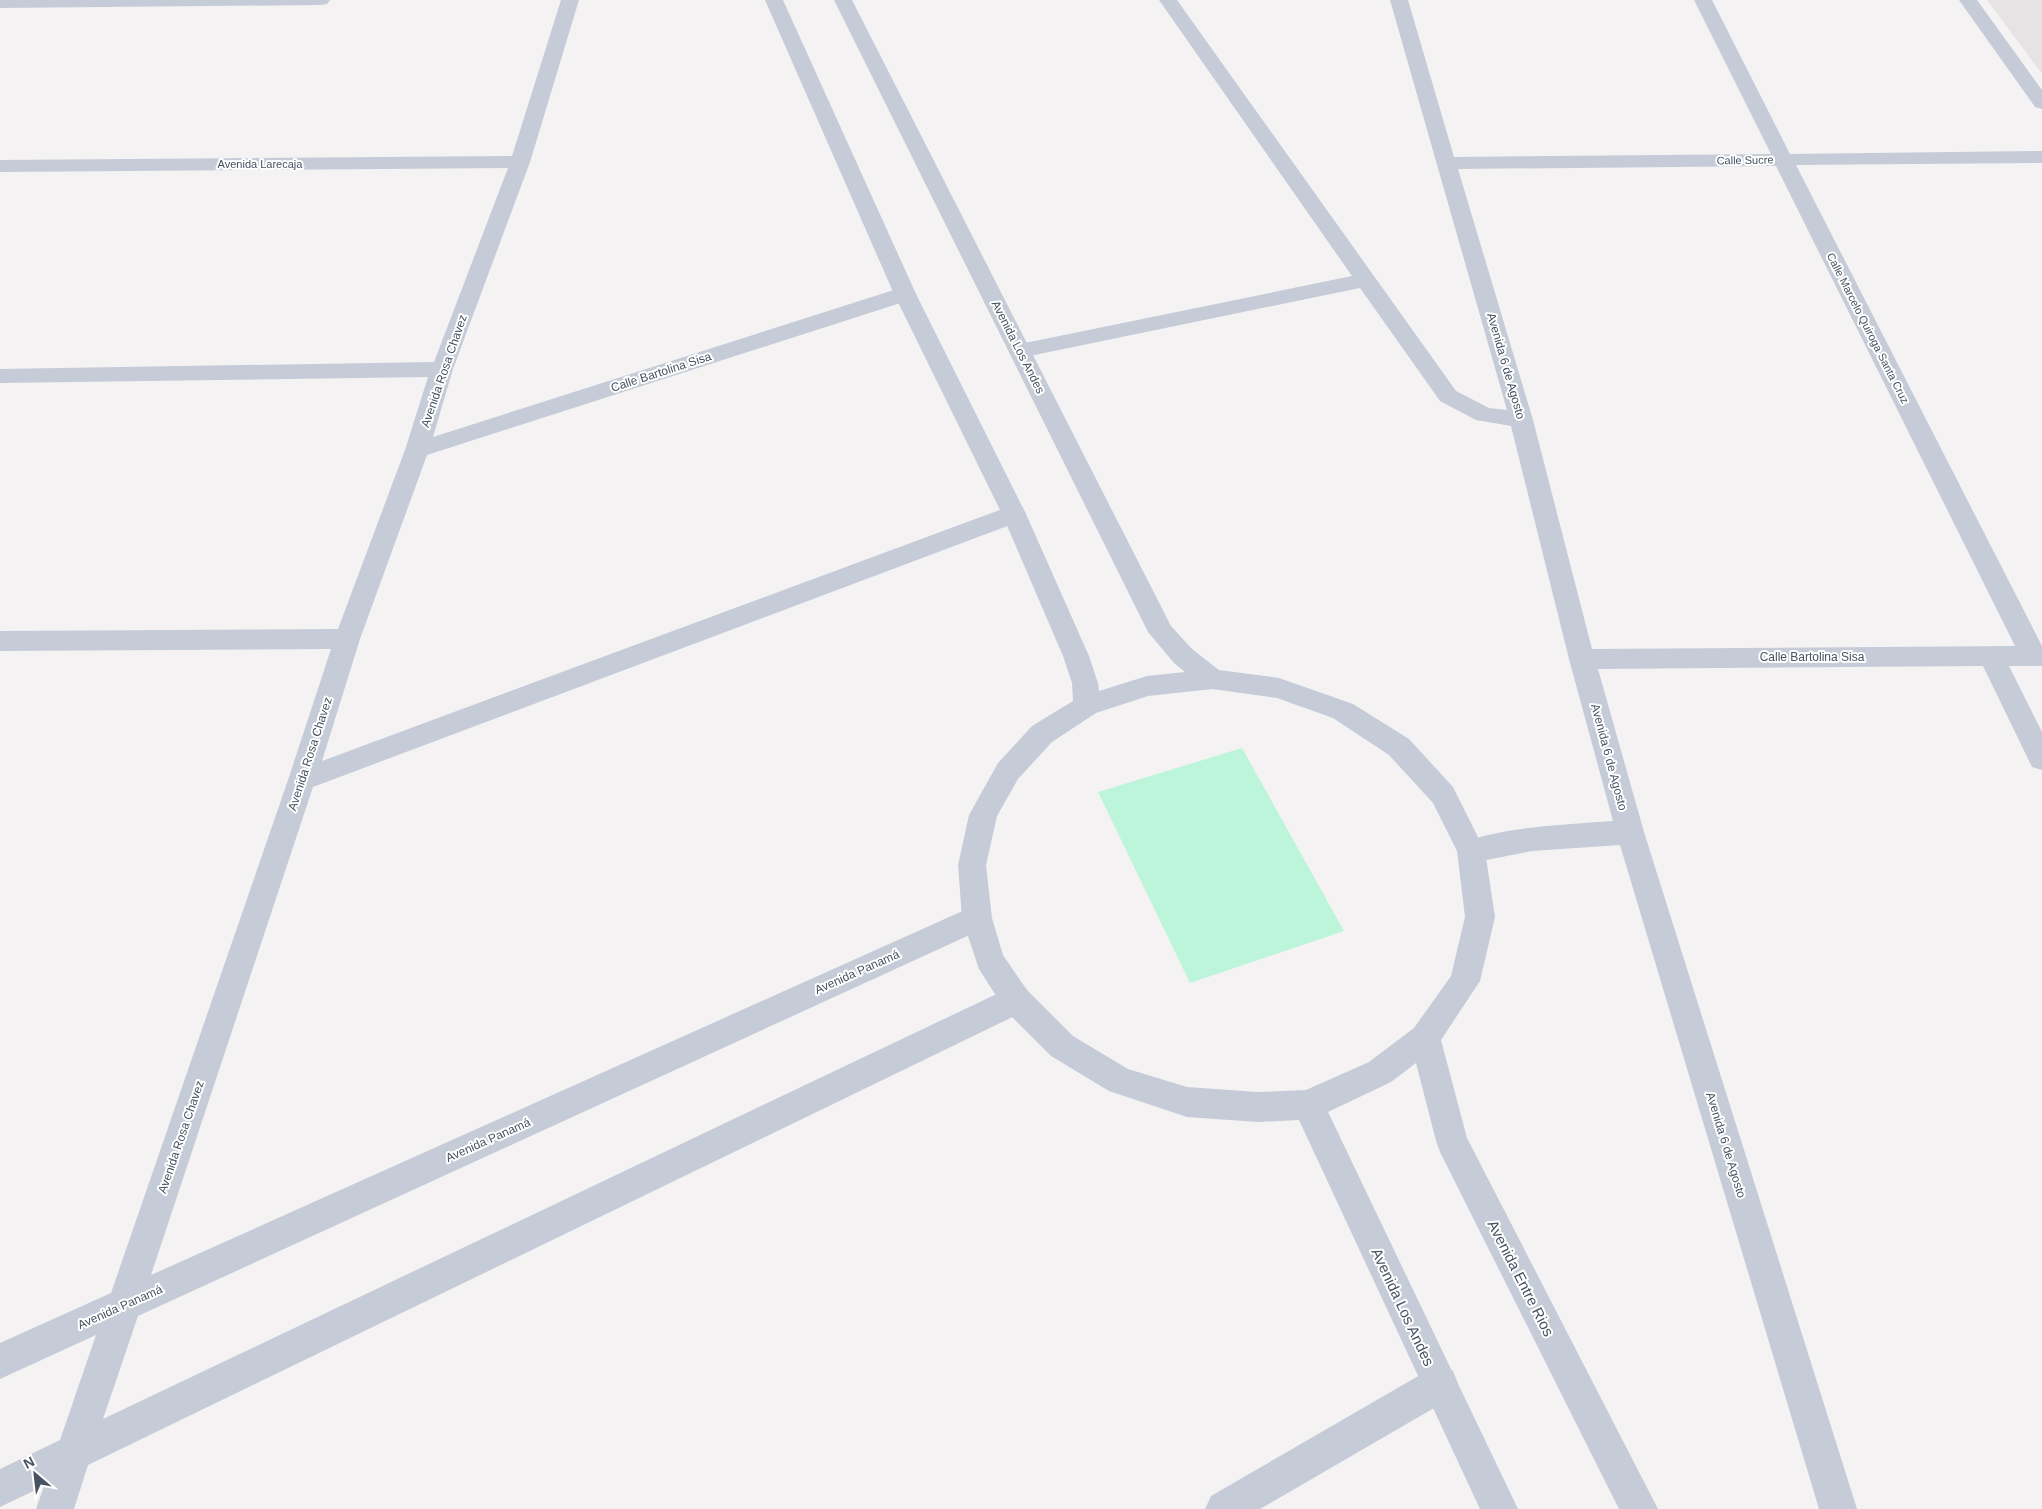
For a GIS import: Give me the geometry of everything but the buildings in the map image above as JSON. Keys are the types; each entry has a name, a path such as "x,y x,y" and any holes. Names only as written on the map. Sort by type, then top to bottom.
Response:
{"street":[{"path":"0,3 321,0"},
{"name":"Avenida Rosa Chavez","path":"55,1509 348,639 417,450 442,369 520,162 570,0"},
{"path":"774,0 905,294 1014,514 1076,656 1085,683 1087,706"},
{"name":"Avenida Los Andes","path":"843,0 1161,632 1183,656 1212,679"},
{"path":"1168,0 1448,396 1484,416 1522,420"},
{"name":"Avenida 6 de Agosto","path":"1399,0 1522,420 1582,658 1630,832 1838,1509"},
{"name":"Calle Marcelo Quiroga Santa Cruz","path":"1704,0 2037,656"},
{"path":"1968,0 2042,103"},
{"name":"Calle Sucre","path":"1448,163 2042,157"},
{"name":"Avenida Larecaja","path":"0,166 520,162"},
{"path":"1020,351 1366,280"},
{"name":"Calle Bartolina Sisa","path":"417,450 905,294"},
{"path":"0,376 442,369"},
{"path":"302,780 1014,514"},
{"path":"0,641 348,639"},
{"path":"1991,656 2042,759"},
{"name":"Calle Bartolina Sisa","path":"1582,658 2037,656"},
{"path":"1212,679 1279,688 1343,710 1398,747 1443,795 1471,851 1480,917 1465,981 1425,1038 1380,1072 1308,1105 1258,1107 1188,1102 1120,1081 1062,1046 1016,1000 990,960 977,918 972,865 983,816 1008,771 1042,734 1087,706 1147,686 1212,679"},
{"path":"1471,851 1532,839 1630,832"},
{"name":"Avenida Panamá","path":"0,1361 977,918"},
{"path":"0,1488 1016,1000"},
{"name":"Avenida Entre Rios","path":"1425,1038 1452,1141 1639,1509"},
{"name":"Avenida Los Andes","path":"1308,1105 1499,1509"},
{"path":"1224,1509 1440,1384"}],"shaded area":[{"path":"1987,0 2042,0 2042,74"}],"green space":[{"path":"1242,748 1344,931 1190,983 1098,792"}]}
